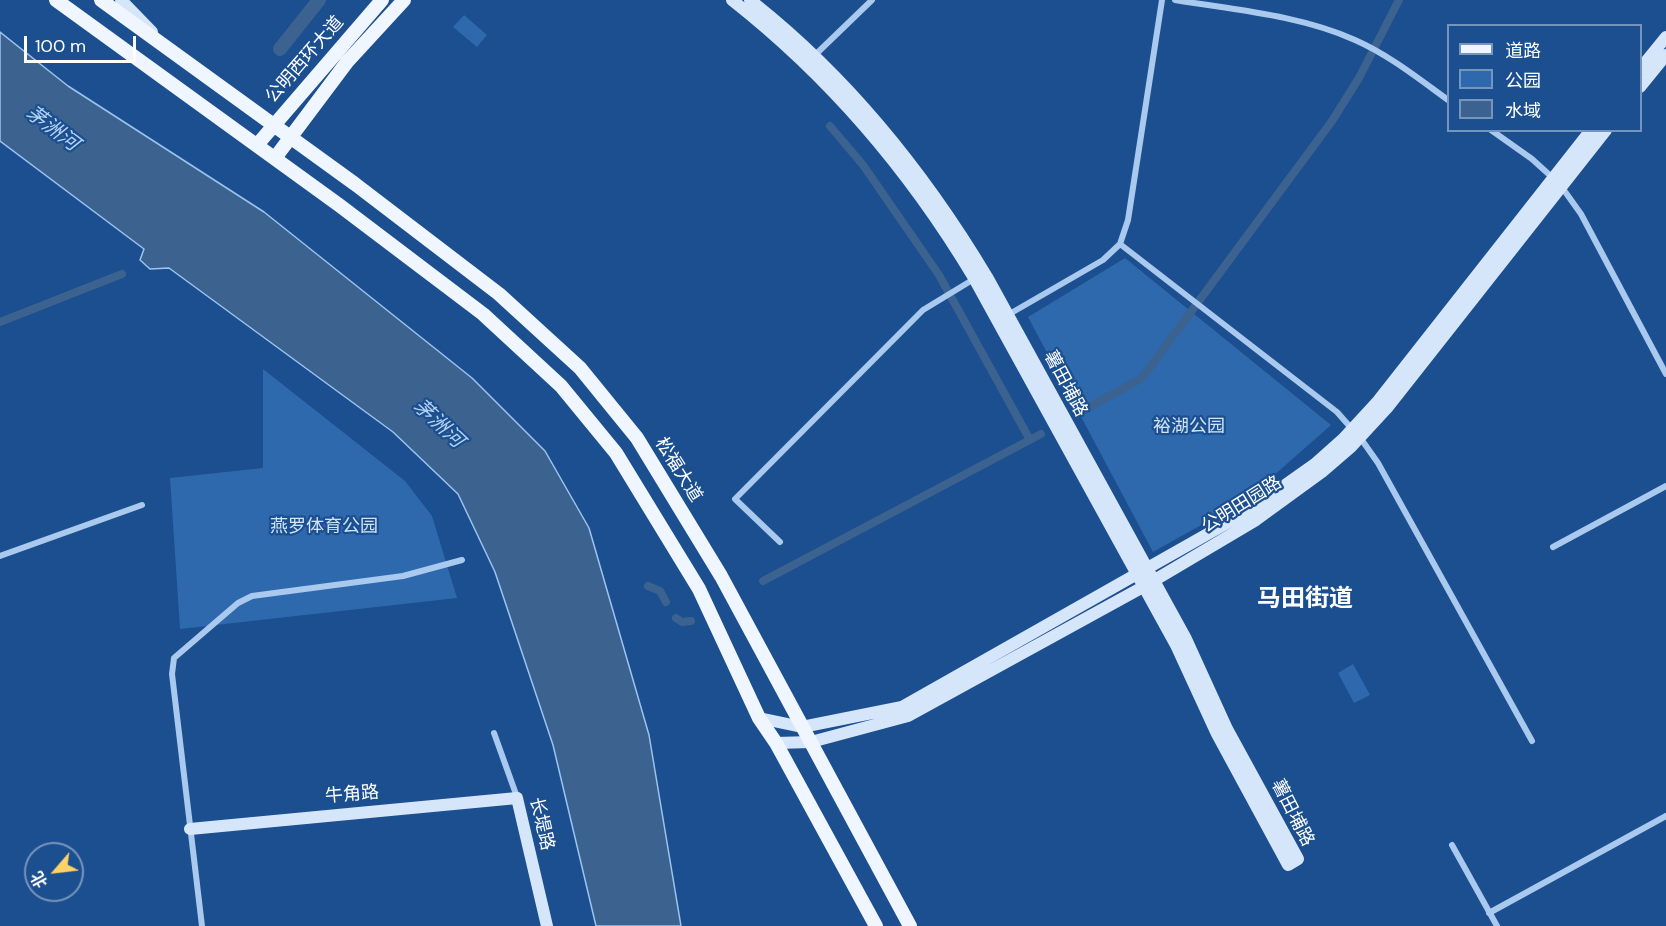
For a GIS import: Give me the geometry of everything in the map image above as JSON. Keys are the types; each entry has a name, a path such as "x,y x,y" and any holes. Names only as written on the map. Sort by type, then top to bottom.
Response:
{"main road":[{"path":"56,0 275,158 483,314 561,386 616,453 699,589 759,718 776,743 876,926"},
{"name":"松福大道","path":"101,0 290,136 499,294 580,368 637,438 722,576 910,926"},
{"name":"公明西环大道","path":"257,145 382,0"},
{"name":"公明西环大道","path":"275,158 347,62 404,0"}],"street":[{"path":"121,0 167,48"},
{"name":"薯田埔路","path":"732,0 810,61"},
{"name":"薯田埔路","path":"750,0 810,61 898,165 1002,318 1145,578 1217,734 1288,865 1298,859 1227,729 1186,639 1145,578"},
{"path":"810,61 872,0"},
{"path":"1002,318 1103,260 1120,244 1128,220 1162,0"},
{"path":"1175,0 1288,19 1356,40 1385,56 1447,99"},
{"path":"1642,68 1666,37"},
{"path":"1642,86 1666,55"},
{"path":"1494,132 1532,159 1557,183 1581,214 1666,374"},
{"name":"公明田园路","path":"759,718 802,727 902,707 1145,578 1289,498 1356,433 1387,408 1557,183 1590,132"},
{"name":"公明田园路","path":"1557,183 1604,132"},
{"path":"1120,244 1337,412 1356,433 1378,463 1532,741"},
{"path":"780,542 735,499 923,310 974,279"},
{"path":"1553,547 1666,486"},
{"path":"0,556 142,505"},
{"path":"202,926 171,674 174,658 238,603 252,596 403,576 462,560"},
{"name":"公明田园路","path":"776,743 811,742 908,716 1145,578"},
{"name":"长堤路","path":"494,733 517,798 547,926"},
{"name":"牛角路","path":"190,829 517,798"},
{"path":"1490,913 1666,816"},
{"path":"1452,845 1497,926"}],"green space":[{"path":"464,15 487,35 477,47 453,27"},
{"name":"裕湖公园","path":"1125,258 1331,425 1246,500 1153,552 1028,317"},
{"name":"燕罗体育公园","path":"263,369 405,481 432,516 457,598 180,629 170,478 263,468"},
{"path":"1353,664 1370,695 1354,703 1338,673"}],"water":[{"name":"茅洲河","path":"0,32 68,86 264,212 472,378 545,451 589,528 649,735 681,926 596,926 553,745 495,572 458,494 393,432 169,268 150,269 140,260 144,249 0,141"}],"waterway":[{"path":"280,49 319,0"},
{"path":"1077,414 1142,378 1332,121 1359,78 1399,0"},
{"path":"830,126 863,165 939,275 1030,440"},
{"path":"0,322 122,274"},
{"path":"763,581 1041,434"},
{"path":"648,586 660,591 666,602"},
{"path":"676,618 682,622 691,621"}],"district":[{"name":"马田街道","path":"1305,600"}]}
